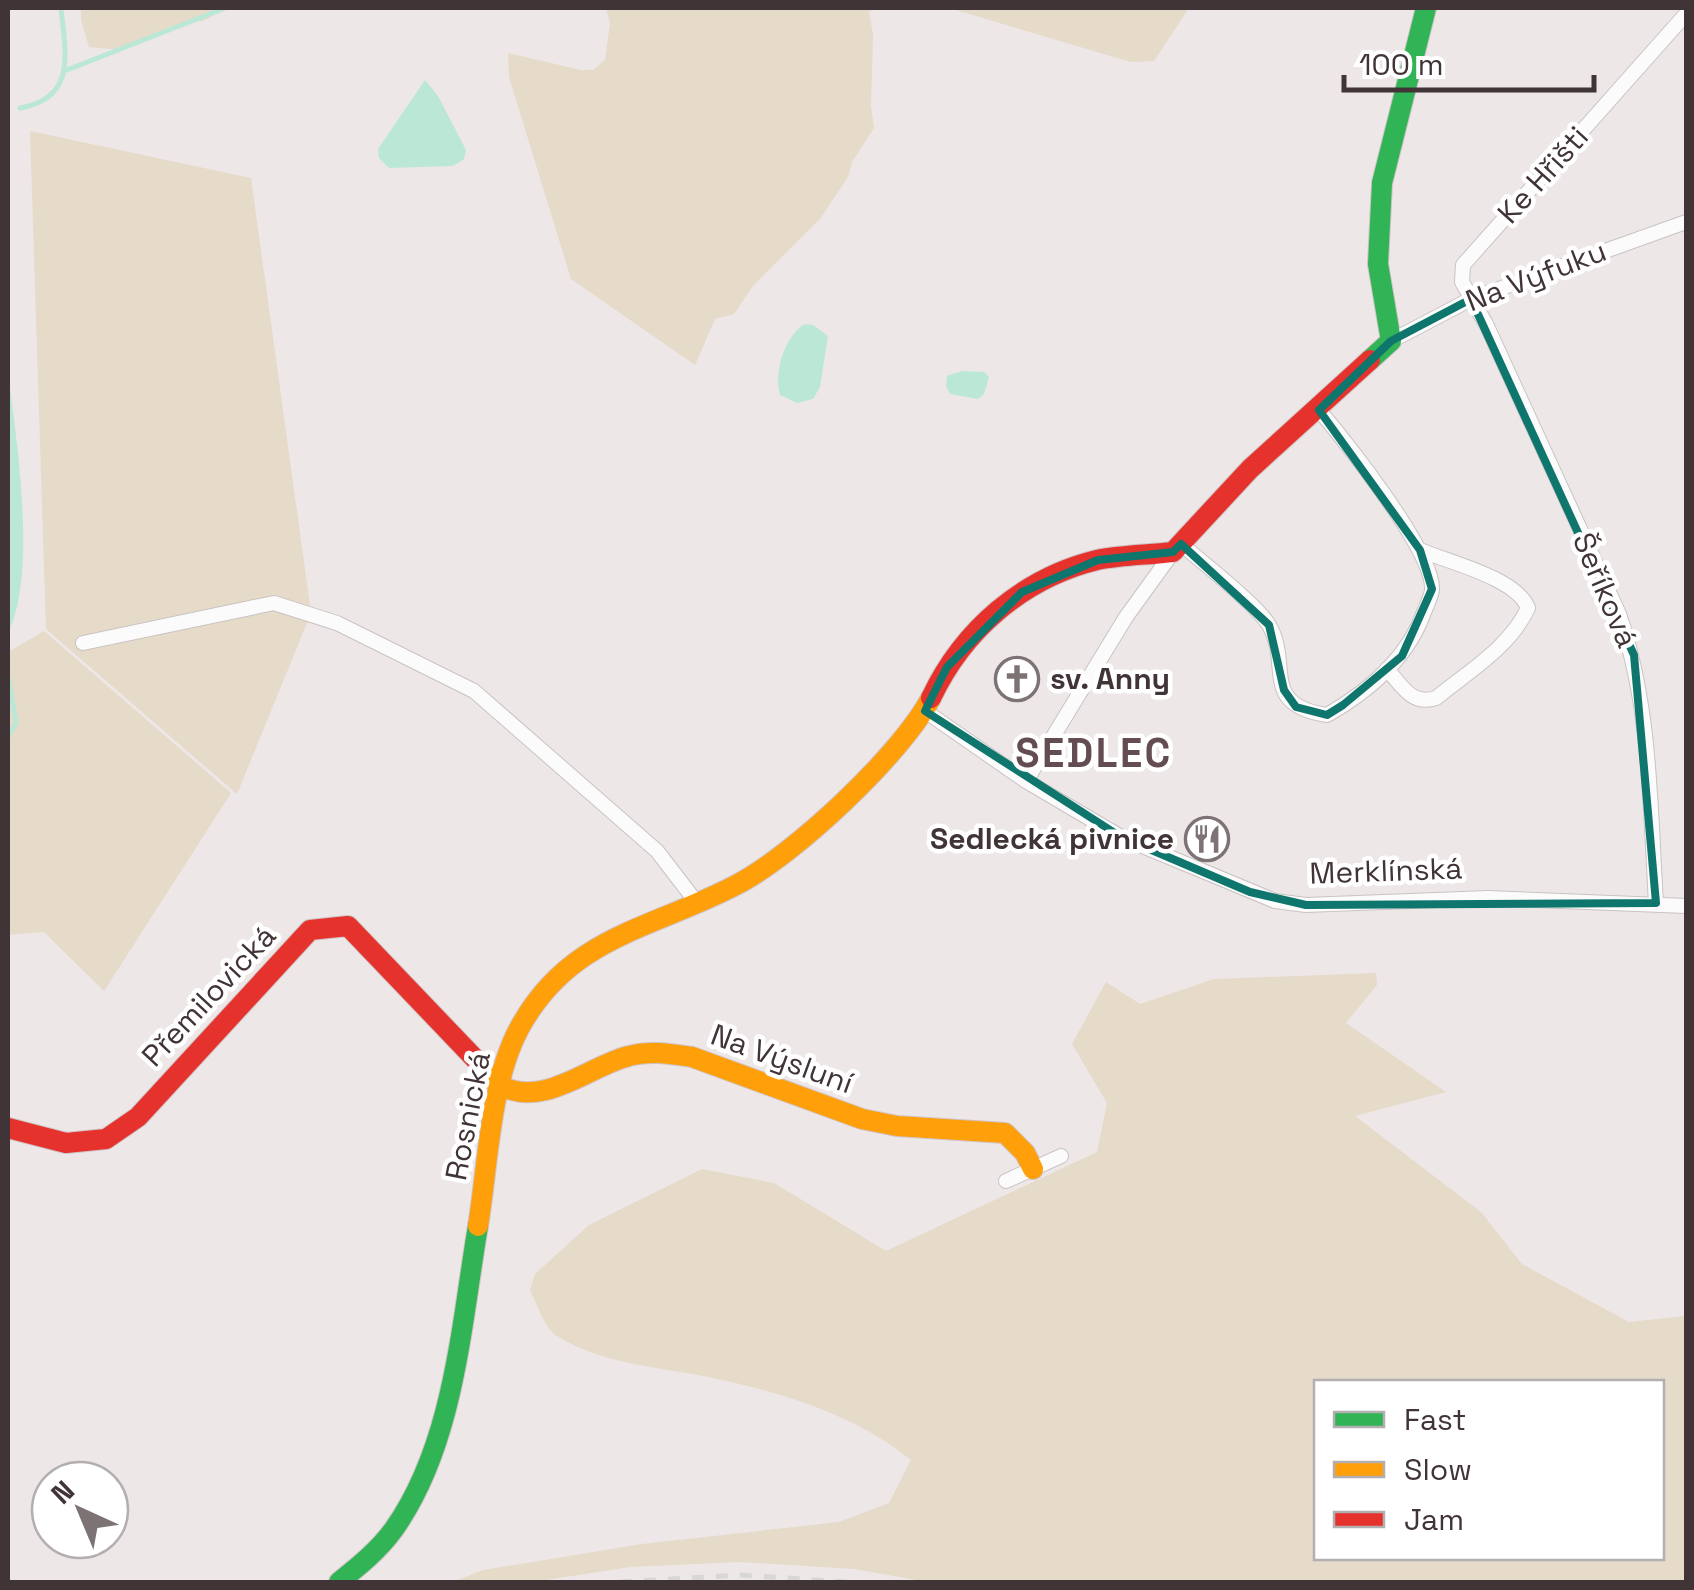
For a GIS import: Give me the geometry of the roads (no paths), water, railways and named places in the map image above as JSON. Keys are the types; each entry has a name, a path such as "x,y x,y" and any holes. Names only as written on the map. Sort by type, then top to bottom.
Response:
{"street":[{"path":"1026,781 1126,616 1177,548 1250,469 1391,341 1378,264 1382,184 1426,8"},
{"name":"Ke Hřišti","path":"1471,299 1462,282 1462,265 1685,10"},
{"name":"Na Výfuku","path":"1391,341 1471,299 1686,222"},
{"name":"Šeříková","path":"1471,299 1619,614 1634,655 1644,713 1656,903"},
{"path":"924,711 947,666 992,615 1022,592 1053,574 1098,560 1177,548 1269,625 1284,690 1296,706 1327,715 1402,656 1416,636 1432,589 1420,550 1319,410"},
{"path":"1387,669 1412,698 1423,702 1436,698 1505,642 1528,608 1508,585 1420,550"},
{"path":"83,643 274,603 337,624 474,691 657,851 696,903"},
{"name":"Merklínská","path":"924,711 1026,781 1121,838 1275,901 1306,905 1488,898 1686,906"},
{"name":"Rosnická","path":"339,1582 392,1534 419,1492 436,1447 450,1388 500,1086 516,1033 537,996 571,962 612,936 746,881 792,846 864,778 924,711"},
{"name":"Přemilovická","path":"8,1128 66,1143 106,1139 138,1117 310,930 348,926 500,1086"},
{"name":"Na Výsluní","path":"500,1086 529,1092 546,1090 604,1063 641,1052 666,1052 715,1065 859,1118 904,1128 1005,1133 1024,1152 1033,1169"},
{"path":"1006,1181 1062,1156"}],"waterway":[{"path":"20,108 39,103 60,83 65,56 61,8"},
{"path":"67,70 225,8"},
{"path":"8,676 16,723 8,736"}],"railway":[{"path":"620,1582 741,1575 846,1582"}],"place":[{"name":"sv. Anny","path":"1017,679"},
{"name":"Sedlecká pivnice","path":"1207,839"}],"district":[{"name":"SEDLEC","path":"1094,753"}]}
